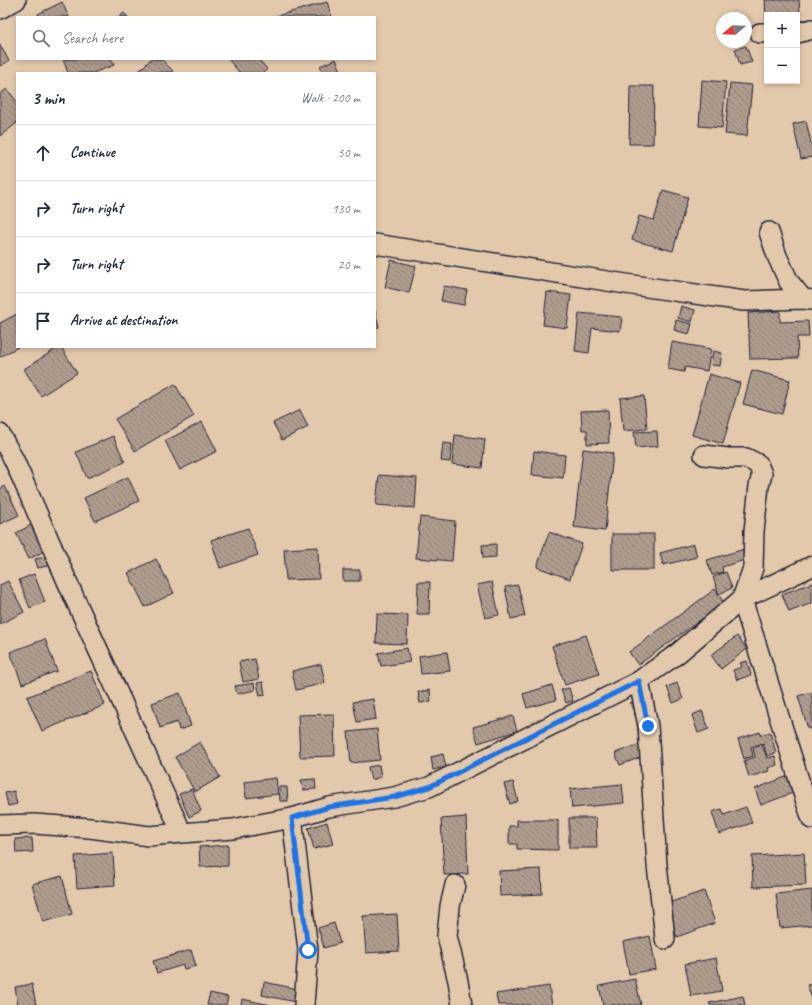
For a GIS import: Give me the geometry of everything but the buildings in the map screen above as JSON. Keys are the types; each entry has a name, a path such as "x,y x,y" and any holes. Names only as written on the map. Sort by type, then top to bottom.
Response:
{"street":[{"path":"0,9 16,0"},
{"path":"800,31 812,29"},
{"path":"769,232 777,256 789,282 807,300"},
{"path":"376,244 626,284 744,301 807,300"},
{"path":"0,434 14,460 182,833"},
{"path":"704,455 728,458 746,458 758,464 762,474 759,486 754,531 753,568 742,599 803,795 812,819"},
{"path":"0,825 34,824 90,828 149,836 233,829 292,818 329,807 394,797 429,787 639,681 677,654 742,599 812,566"},
{"path":"639,681 648,726 657,865 665,939"},
{"path":"292,818 308,950 304,1005"},
{"path":"456,885 450,906 447,936 462,1005"}],"route":[{"path":"308,950 292,818 329,807 394,797 429,787 639,681 648,726"}]}
